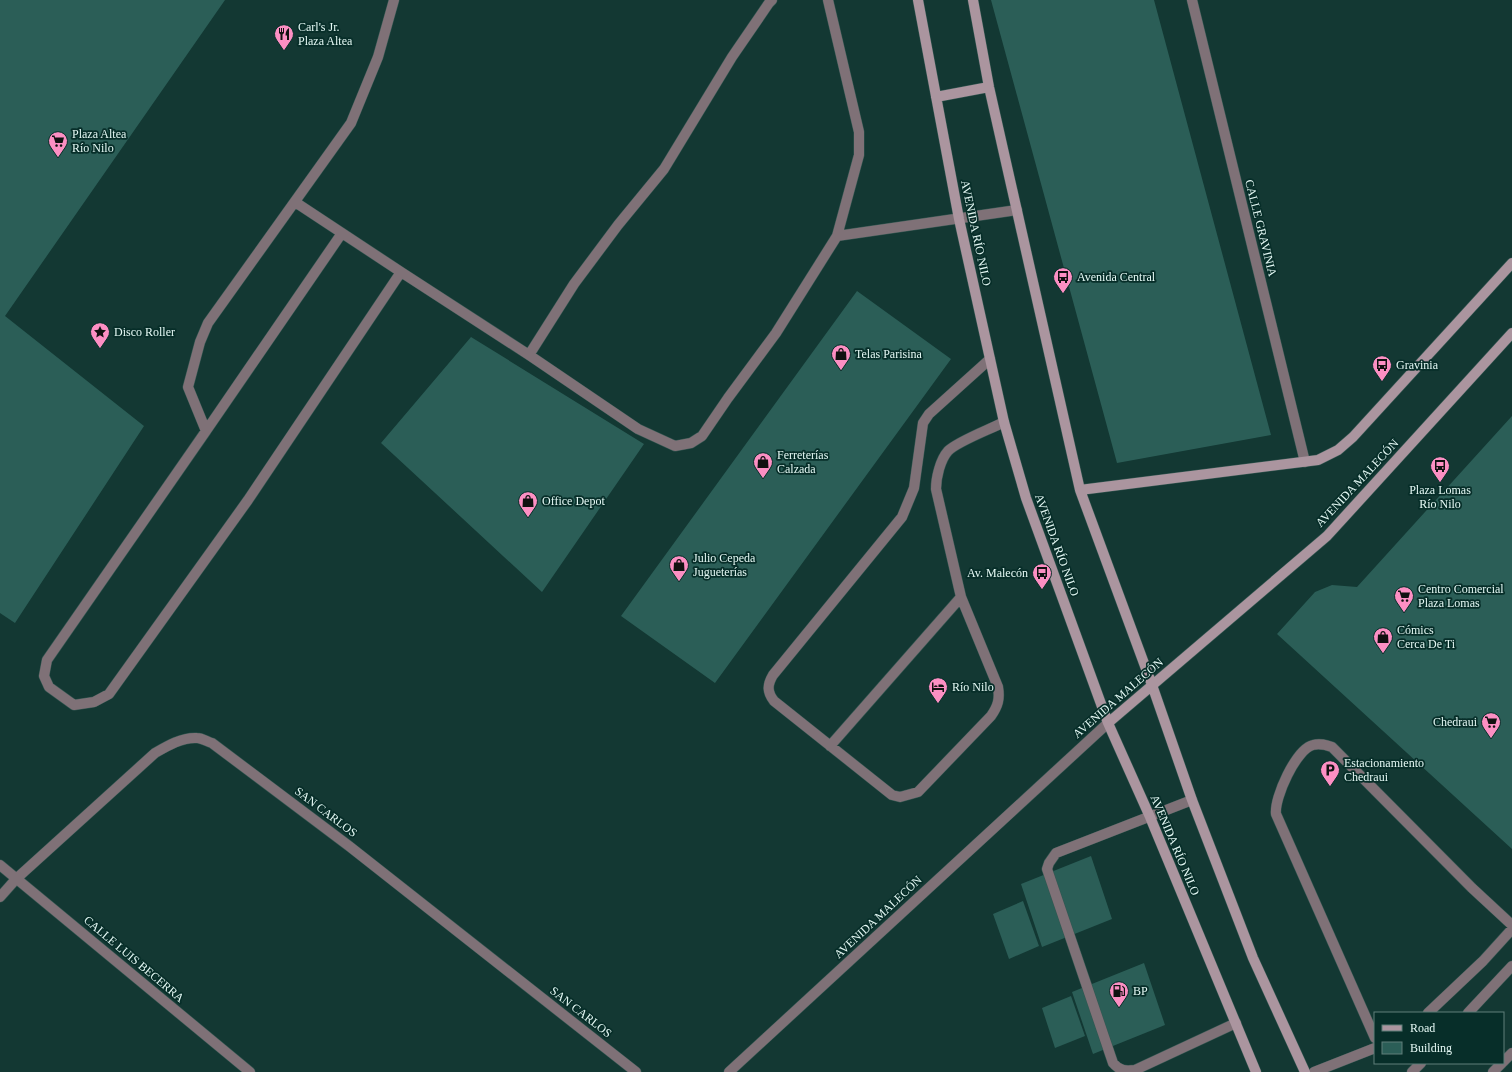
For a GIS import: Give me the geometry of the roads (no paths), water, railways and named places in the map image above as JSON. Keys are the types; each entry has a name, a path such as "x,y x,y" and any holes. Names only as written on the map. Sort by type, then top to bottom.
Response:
{"main road":[{"name":"AVENIDA RÍO NILO","path":"918,0 959,219 1004,422 1026,498 1108,723 1150,817 1256,1072"},
{"path":"973,0 989,87 1080,490 1152,685 1192,800 1253,958 1305,1072"},
{"path":"936,97 989,87"},
{"path":"1080,490 1318,460 1338,450 1353,437 1512,263"},
{"name":"AVENIDA MALECÓN","path":"1108,723 1327,536 1512,333"}],"street":[{"path":"206,431 188,387 200,342 208,323 351,123 378,57 394,0"},
{"path":"529,355 574,284 618,225 664,169 732,56 772,0"},
{"path":"295,202 529,355 638,429 675,446 691,443 702,436 776,333 837,236 859,155 859,132 828,0"},
{"name":"CALLE GRAVINIA","path":"1192,0 1305,462"},
{"path":"837,236 1017,210"},
{"path":"342,233 48,660 44,676 49,687 74,706 94,702 109,694 248,500 401,272"},
{"path":"990,359 929,414 923,423 914,488 902,517 769,682 769,695 774,701 892,795 900,797 910,796 918,792 991,716 999,701 998,687 961,597 936,490 938,472 948,452 957,444 1004,422"},
{"path":"830,746 961,597"},
{"name":"AVENIDA MALECÓN","path":"733,1070 1108,723"},
{"name":"SAN CARLOS","path":"0,897 16,879 155,753 166,746 181,740 197,738 212,743 349,846 636,1072"},
{"path":"1374,1036 1276,814 1275,807 1281,790 1294,763 1309,747 1322,744 1332,747 1472,888 1512,925"},
{"path":"1192,800 1056,853 1047,869 1113,1063 1118,1068 1124,1071 1135,1070 1236,1023"},
{"name":"CALLE LUIS BECERRA","path":"0,865 250,1072"},
{"path":"1429,1012 1483,961 1512,929"},
{"path":"1469,1012 1512,966"},
{"path":"1314,1072 1374,1048"},
{"path":"1504,1060 1512,1052"},
{"path":"1412,1072 1420,1064"},
{"path":"1493,1072 1500,1064"}],"place":[{"name":"Carl's Jr. Plaza Altea","path":"284,51"},
{"name":"Plaza Altea Río Nilo","path":"58,158"},
{"name":"Avenida Central","path":"1063,294"},
{"name":"Disco Roller","path":"100,349"},
{"name":"Telas Parisina","path":"841,371"},
{"name":"Gravinia","path":"1382,382"},
{"name":"Ferreterías Calzada","path":"763,479"},
{"name":"Plaza Lomas Río Nilo","path":"1440,483"},
{"name":"Office Depot","path":"528,518"},
{"name":"Julio Cepeda Jugueterías","path":"679,582"},
{"name":"Av. Malecón","path":"1042,590"},
{"name":"Centro Comercial Plaza Lomas","path":"1404,613"},
{"name":"Cómics Cerca De Ti","path":"1383,654"},
{"name":"Río Nilo","path":"938,704"},
{"name":"Chedraui","path":"1491,739"},
{"name":"Estacionamiento Chedraui","path":"1330,787"},
{"name":"BP","path":"1119,1008"}]}
